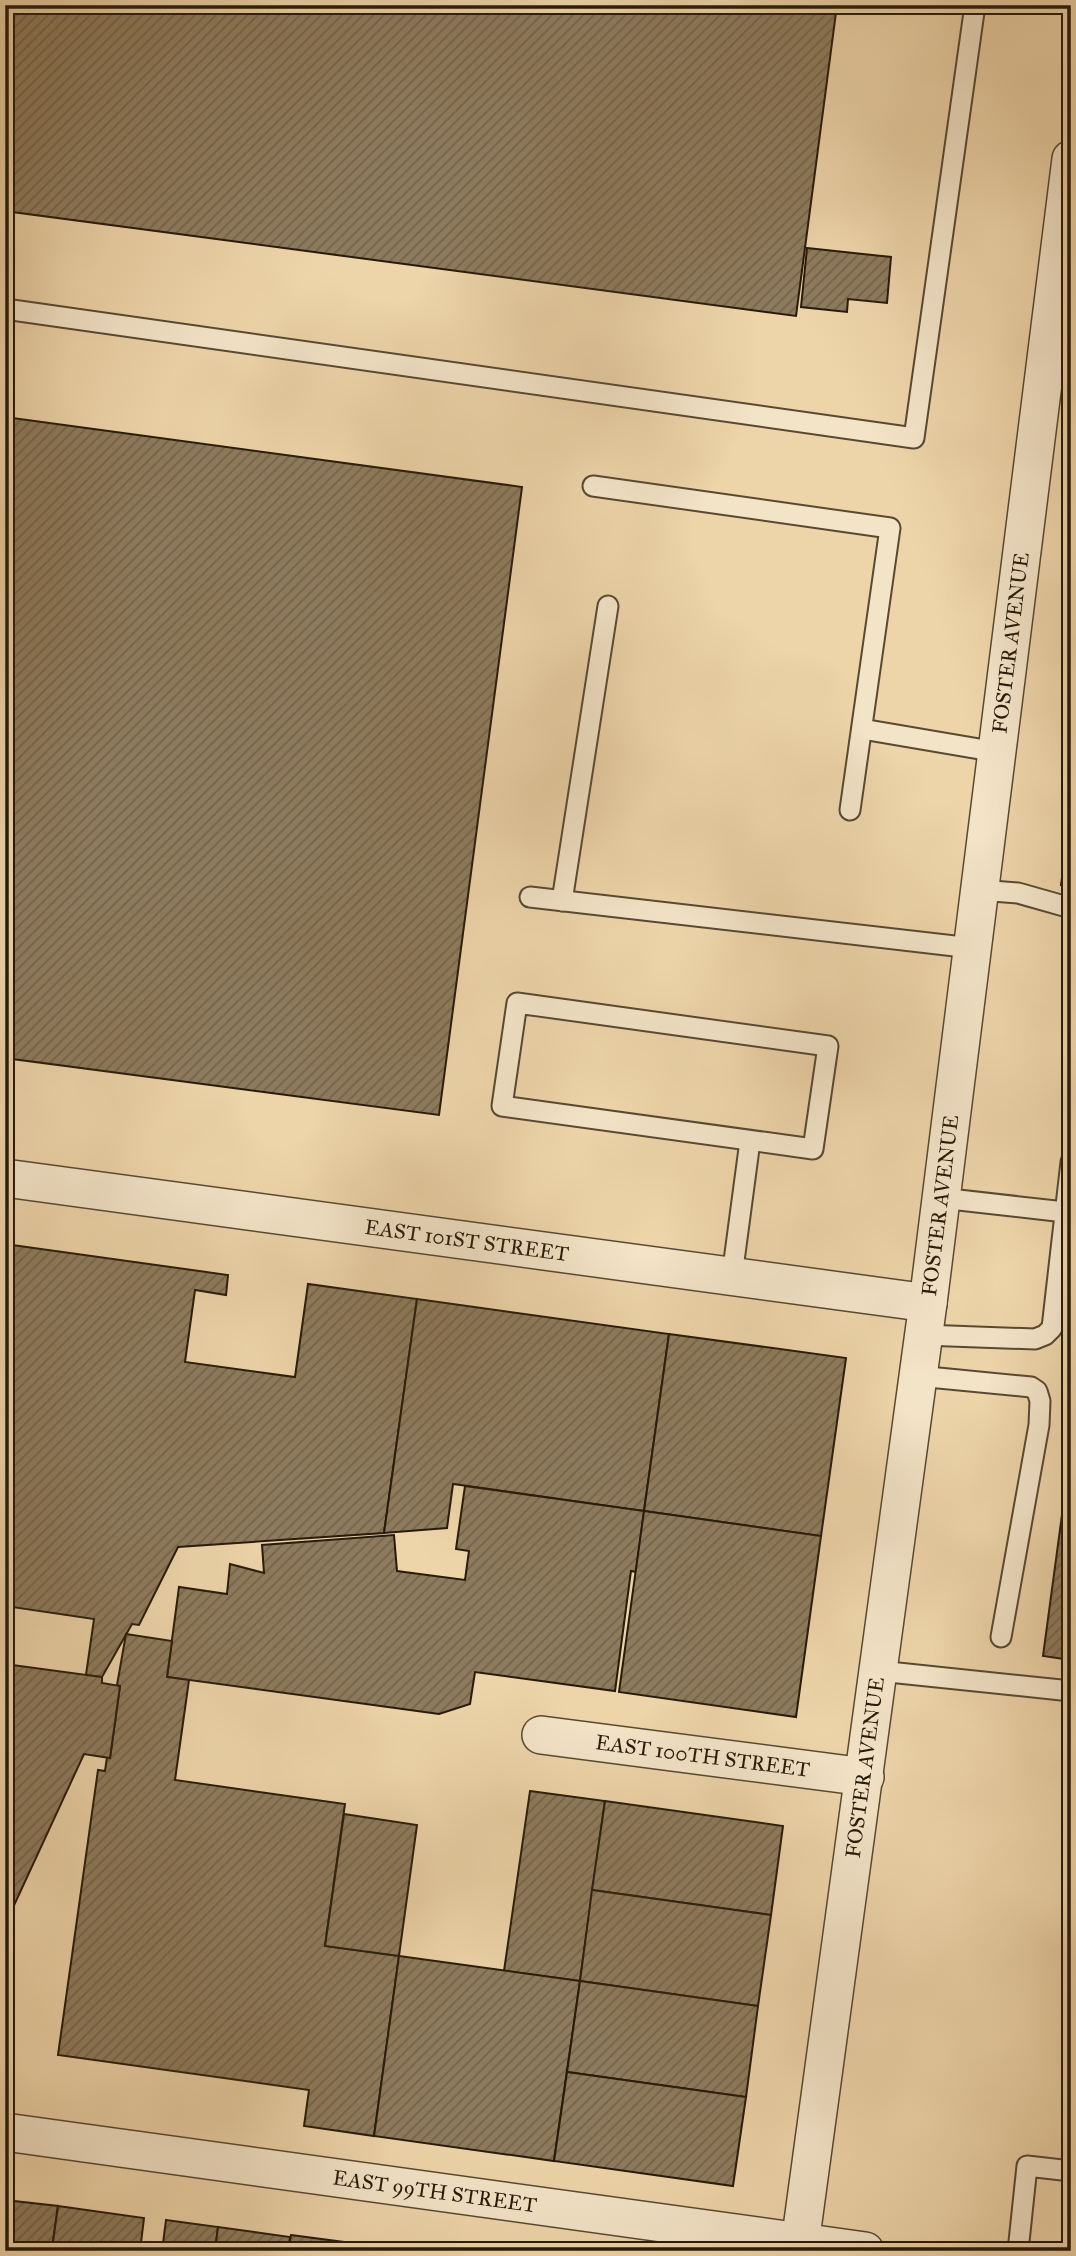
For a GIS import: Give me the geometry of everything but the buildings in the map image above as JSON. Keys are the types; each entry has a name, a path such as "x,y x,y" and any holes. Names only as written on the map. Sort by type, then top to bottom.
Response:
{"street":[{"name":"FOSTER AVENUE","path":"800,2246 918,1376 1071,159"},
{"name":"EAST 101ST STREET","path":"5,1178 732,1276 925,1319"},
{"name":"EAST 100TH STREET","path":"541,1735 864,1777"},
{"name":"EAST 99TH STREET","path":"5,2132 800,2246 865,2251"}],"lane":[{"path":"5,309 915,438 975,5"},
{"path":"593,486 890,528 850,810"},
{"path":"562,901 608,606"},
{"path":"862,729 997,752"},
{"path":"979,890 1018,893 1071,908"},
{"path":"530,897 972,948"},
{"path":"517,1003 828,1046 813,1149 750,1141 502,1106 517,1003"},
{"path":"732,1276 750,1141"},
{"path":"925,1319 1035,1339 1052,1328 1071,1162"},
{"path":"941,1198 1065,1212"},
{"path":"918,1376 1031,1387 1037,1391 1040,1401 1039,1425 1001,1637"},
{"path":"879,1671 1071,1691"},
{"path":"1017,2251 1027,2166 1071,2171"}]}
